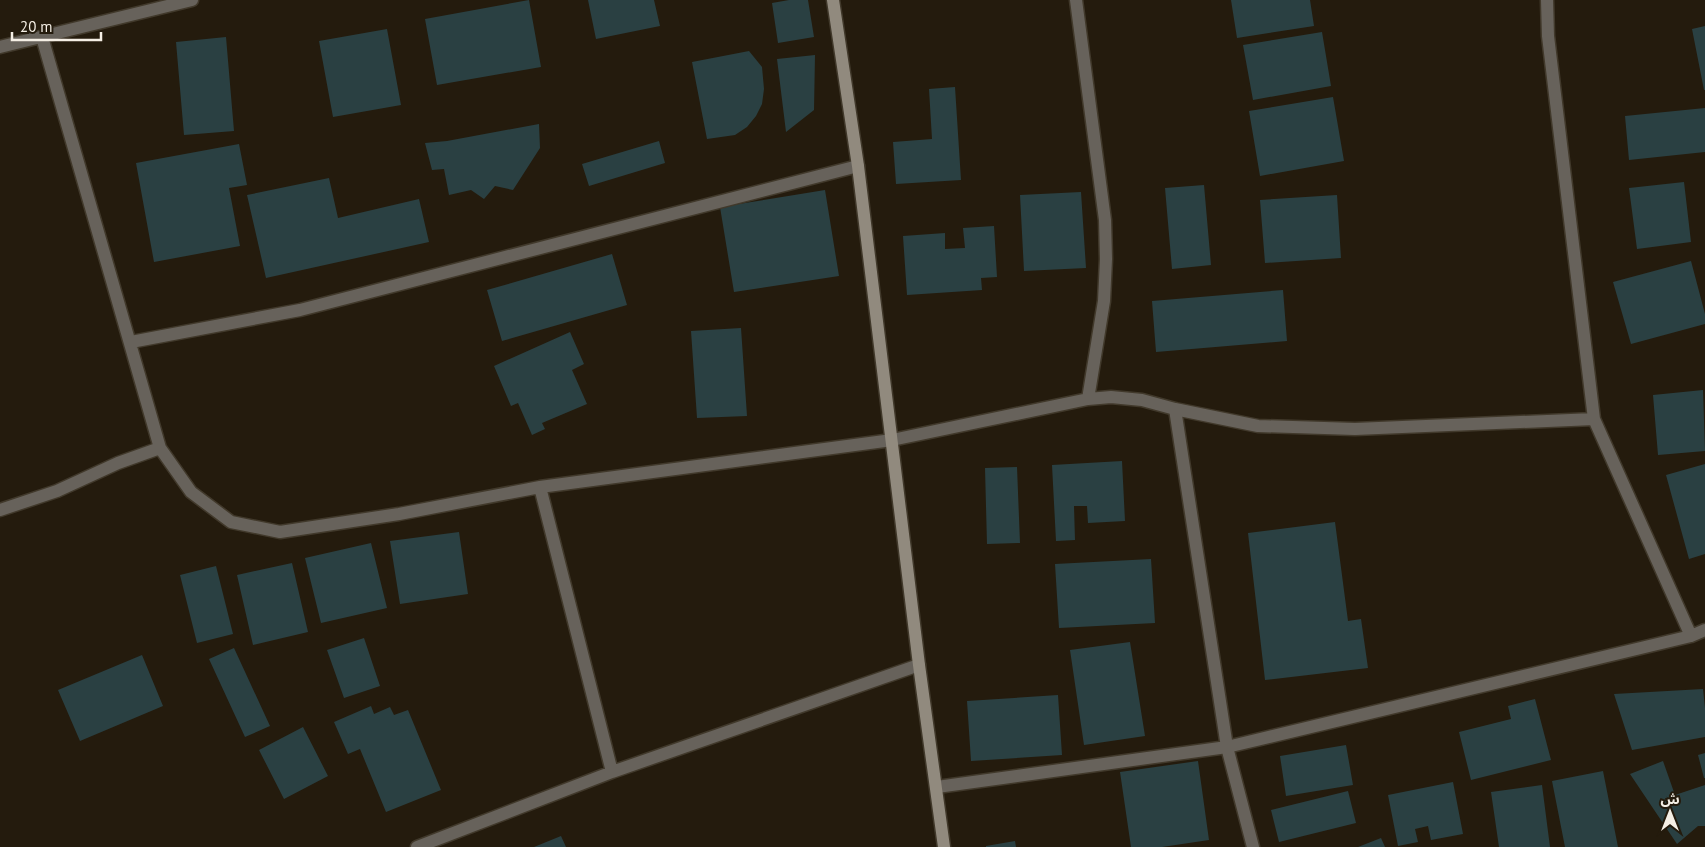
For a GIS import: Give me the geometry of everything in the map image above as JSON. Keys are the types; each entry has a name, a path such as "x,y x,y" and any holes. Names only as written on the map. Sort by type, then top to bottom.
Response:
{"street":[{"path":"0,47 192,0"},
{"path":"832,0 858,166 919,665 944,847"},
{"path":"1076,0 1105,220 1104,301 1088,399"},
{"path":"1547,0 1548,36 1594,420 1691,636"},
{"path":"42,37 160,448 191,492 231,522 280,532 399,514 540,487 892,440 1088,399 1111,397 1142,400 1175,409 1258,426 1355,429 1594,420"},
{"path":"131,342 300,310 858,166"},
{"path":"1175,409 1227,747 1254,847"},
{"path":"0,510 57,490 118,463 160,448"},
{"path":"540,487 612,772"},
{"path":"937,787 1227,747 1691,636 1705,630"},
{"path":"417,847 612,772 919,665"}],"building":[{"path":"529,0 541,67 437,85 425,19"},
{"path":"588,0 654,0 660,26 596,39"},
{"path":"789,0 808,0 814,37 778,43 772,3"},
{"path":"1231,0 1310,0 1314,26 1237,38"},
{"path":"1705,26 1705,90 1704,90 1692,29"},
{"path":"387,29 401,105 333,117 319,41"},
{"path":"1322,32 1331,86 1253,100 1243,45"},
{"path":"226,37 234,131 184,135 176,42"},
{"path":"749,51 762,67 764,89 762,104 756,116 747,127 735,135 707,139 692,62"},
{"path":"815,55 814,110 786,132 777,59"},
{"path":"955,87 961,180 896,184 893,142 932,139 929,89"},
{"path":"1333,97 1344,161 1260,176 1249,111"},
{"path":"1705,108 1705,152 1629,160 1625,116"},
{"path":"539,124 540,148 513,190 495,186 484,199 471,190 449,195 444,169 432,170 425,143 447,141"},
{"path":"659,141 665,163 589,186 582,164"},
{"path":"239,144 247,185 229,188 240,246 154,262 136,163"},
{"path":"329,178 338,218 419,199 429,242 266,278 247,195"},
{"path":"1684,182 1691,242 1637,249 1629,188"},
{"path":"1204,185 1211,265 1172,269 1165,188"},
{"path":"825,190 839,276 734,292 720,207"},
{"path":"1081,192 1086,268 1024,271 1020,195"},
{"path":"1337,195 1341,258 1265,263 1260,200"},
{"path":"994,226 997,277 981,278 982,290 907,295 903,236 945,233 945,249 965,248 963,228"},
{"path":"612,254 627,305 502,341 487,290"},
{"path":"1691,261 1705,314 1705,324 1631,344 1613,282"},
{"path":"1283,290 1287,341 1156,352 1152,301"},
{"path":"741,328 747,416 697,418 691,331"},
{"path":"570,332 584,364 572,370 587,404 542,423 545,429 532,435 518,403 511,406 494,366"},
{"path":"1703,390 1705,451 1658,455 1653,395"},
{"path":"1122,461 1125,521 1088,523 1087,506 1074,506 1075,540 1056,541 1052,465"},
{"path":"1705,464 1705,554 1689,559 1666,475"},
{"path":"1017,467 1020,543 987,544 985,468"},
{"path":"1335,522 1348,621 1361,619 1368,668 1265,680 1248,533"},
{"path":"459,532 468,594 400,604 390,541"},
{"path":"371,543 387,608 321,623 305,558"},
{"path":"1151,559 1155,623 1059,628 1055,564"},
{"path":"292,563 308,632 253,645 237,575"},
{"path":"216,566 233,634 197,643 180,575"},
{"path":"364,638 380,686 344,698 327,650"},
{"path":"1130,642 1145,736 1084,745 1070,650"},
{"path":"234,648 270,726 245,737 209,659"},
{"path":"142,655 163,706 80,741 58,690"},
{"path":"1703,689 1705,737 1632,750 1614,694"},
{"path":"1058,695 1062,755 971,761 967,701"},
{"path":"1535,699 1551,760 1471,780 1459,732 1511,719 1508,706"},
{"path":"371,706 374,714 390,707 394,715 408,710 441,790 386,812 360,749 348,754 334,722"},
{"path":"303,727 328,776 284,799 259,750"},
{"path":"1346,745 1353,785 1286,796 1280,756"},
{"path":"1705,753 1705,778 1704,778 1698,755"},
{"path":"1198,761 1209,840 1162,847 1131,847 1120,772"},
{"path":"1663,761 1675,795 1705,785 1705,826 1698,826 1677,844 1630,774"},
{"path":"1603,771 1618,847 1565,847 1552,781"},
{"path":"1453,782 1463,834 1431,840 1428,826 1415,829 1418,842 1398,846 1388,795"},
{"path":"1542,785 1550,847 1499,847 1491,792"},
{"path":"1348,791 1356,823 1279,842 1271,810"},
{"path":"561,836 566,847 534,847"},
{"path":"1381,838 1385,847 1358,847"},
{"path":"1015,841 1016,847 986,847 986,846"}]}
